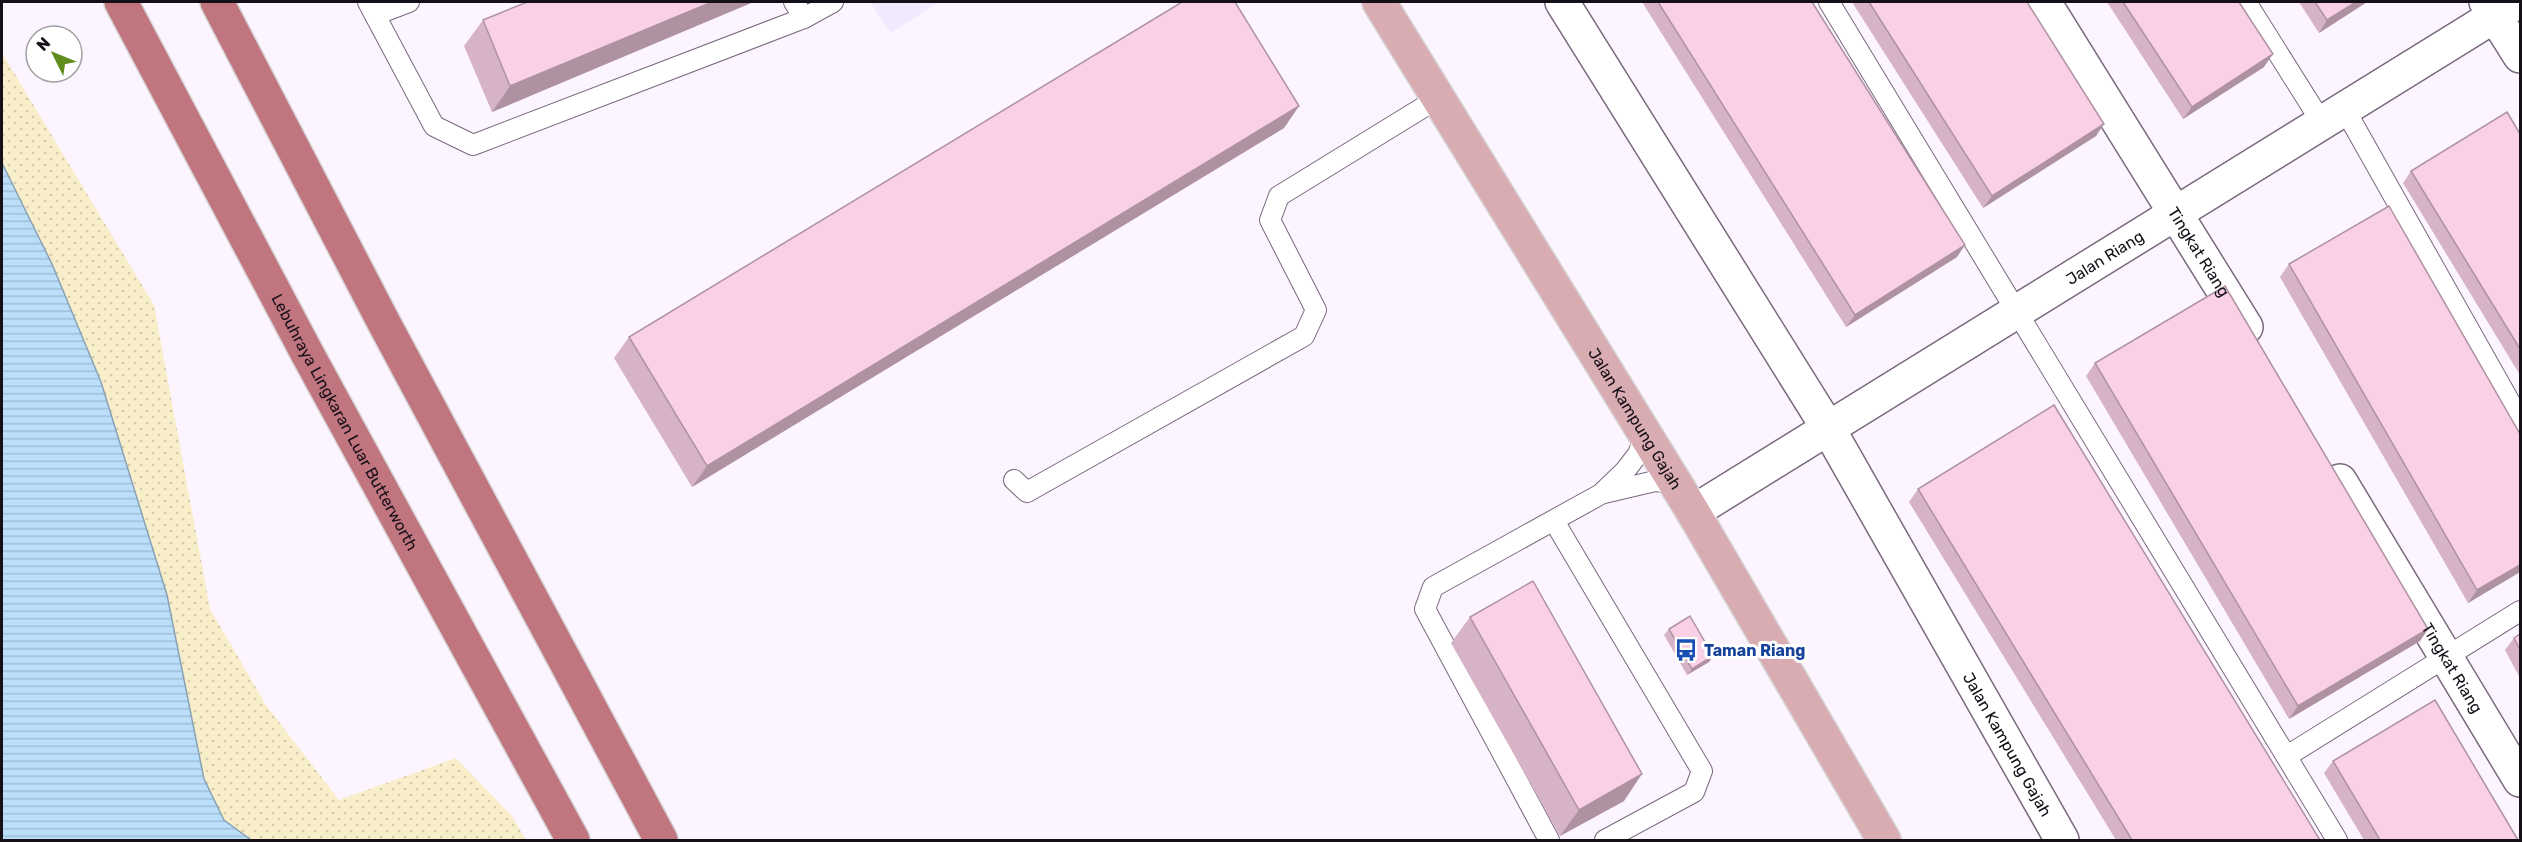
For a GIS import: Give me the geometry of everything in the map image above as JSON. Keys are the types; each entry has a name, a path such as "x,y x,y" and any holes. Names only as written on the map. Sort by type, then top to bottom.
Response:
{"highway":[{"name":"Lebuhraya Lingkaran Luar Butterworth","path":"121,2 308,355 573,840"},
{"path":"217,2 384,323 661,840"}],"main road":[{"name":"Jalan Kampung Gajah","path":"1379,2 1440,97 1694,512 1884,840"}],"street":[{"name":"Jalan Kampung Gajah","path":"1562,2 1828,428 2062,840"},
{"name":"Tingkat Riang","path":"2044,2 2177,212 2263,354"},
{"name":"Jalan Riang","path":"1694,512 2333,116 2500,6"},
{"path":"2500,6 2520,56"},
{"name":"Tingkat Riang","path":"2324,455 2520,780"}],"lane":[{"path":"409,2 372,8 434,126 473,145 799,10 833,2"},
{"path":"1829,2 2337,840"},
{"path":"2246,2 2333,116 2520,420"},
{"path":"1014,480 1027,492 1304,336 1316,310 1270,220 1279,196 1440,97"},
{"path":"1549,840 1425,609 1433,587 1601,494 1625,471 1638,454 1646,434"},
{"path":"1601,494 1655,481 1675,483"},
{"path":"1554,521 1702,771 1694,792 1605,840"},
{"path":"2287,756 2520,611"}],"shaded area":[{"path":"870,2 939,2 891,33"}],"sand":[{"path":"2,53 154,305 210,609 266,705 339,800 456,758 512,816 526,840 251,840 224,820 204,779 167,595 52,264 2,163"}],"water":[{"path":"2,163 52,264 101,382 167,595 204,779 224,820 251,840 2,840"}],"building":[{"path":"527,2 712,2 510,86 483,20"},
{"path":"1182,2 1235,2 1299,106 707,466 629,337"},
{"path":"1658,2 1812,2 1965,245 1855,315"},
{"path":"1869,2 2027,2 2104,124 1992,196"},
{"path":"2123,2 2239,2 2273,54 2192,107"},
{"path":"2315,2 2356,2 2327,20"},
{"path":"2507,112 2520,134 2520,349 2411,171"},
{"path":"2389,206 2520,434 2520,565 2477,590 2289,264"},
{"path":"2225,286 2428,629 2298,706 2095,363"},
{"path":"2054,405 2320,840 2132,840 1918,489"},
{"path":"1533,581 1642,774 1579,810 1470,617"},
{"path":"1690,616 1713,656 1692,669 1669,629"},
{"path":"2520,634 2520,650 2514,638"},
{"path":"2435,700 2518,840 2380,840 2333,761"}],"place":[{"name":"Taman Riang","path":"1686,650"}]}
